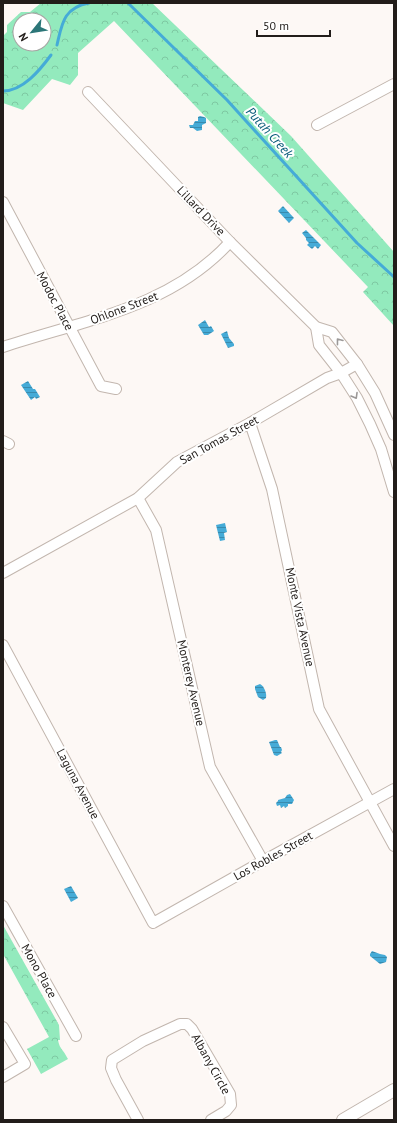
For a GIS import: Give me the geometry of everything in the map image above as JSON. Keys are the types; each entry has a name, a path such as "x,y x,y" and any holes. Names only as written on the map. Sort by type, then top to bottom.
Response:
{"street":[{"path":"317,125 394,84"},
{"name":"Lillard Drive","path":"88,92 230,242 316,327 332,332 357,364 375,393 394,435"},
{"name":"Modoc Place","path":"3,202 101,386 116,389"},
{"name":"Ohlone Street","path":"3,347 70,328 140,304 168,290 203,268 230,242"},
{"path":"316,327 319,345 341,373 357,398 370,424 391,472 394,492"},
{"name":"San Tomas Street","path":"3,573 138,498 177,462 250,423 327,378 341,373 357,364"},
{"path":"370,424 386,417"},
{"name":"Monte Vista Avenue","path":"250,423 272,489 319,709 394,846"},
{"name":"Monterey Avenue","path":"138,498 156,530 210,767 262,861"},
{"name":"Laguna Avenue","path":"3,645 153,923"},
{"name":"Los Robles Street","path":"153,923 262,861 394,789"},
{"name":"Mono Place","path":"3,906 76,1036"},
{"name":"Albany Circle","path":"138,1120 116,1080 111,1068 112,1060 143,1041 180,1024 187,1024 192,1028 230,1094 231,1105 226,1111 211,1120"},
{"path":"3,1027 25,1064 3,1077"},
{"path":"343,1120 394,1090"}],"green space":[{"path":"41,3 152,3 291,136 394,252 394,326 363,292 368,287 114,21 78,53 78,75 70,85 52,79 23,110 3,103 3,36 7,32 7,25 12,20 12,52 52,52 52,12 30,12"},
{"path":"3,925 59,1025 60,1040 58,1040 60,1047 68,1059 41,1074 27,1049 49,1037 3,954"}],"water":[{"path":"200,116 206,118 206,123 202,125 202,130 197,131 190,128 189,125 193,125 195,121 198,121 198,117"},
{"path":"283,206 294,218 289,223 278,211"},
{"path":"306,230 321,245 318,249 315,246 312,249 307,245 309,243 302,233"},
{"path":"205,320 209,327 211,326 214,331 208,335 204,335 198,325"},
{"path":"227,331 229,338 234,344 234,346 228,348 221,334"},
{"path":"28,381 40,397 36,399 35,397 31,400 21,385"},
{"path":"225,523 227,532 224,533 225,540 220,541 216,525"},
{"path":"260,684 264,688 266,694 266,698 263,700 258,697 255,689 255,686"},
{"path":"277,740 282,750 282,753 277,756 274,755 269,742"},
{"path":"290,794 294,800 292,804 288,804 285,808 284,806 281,808 280,805 277,806 276,803 278,800 285,798"},
{"path":"71,886 78,898 71,902 64,889"},
{"path":"372,951 385,955 387,957 386,962 380,964 370,956"}],"waterway":[{"path":"57,45 60,30 65,18 80,5 89,3"},
{"name":"Putah Creek","path":"128,3 227,100 357,243 394,277"},
{"path":"3,91 10,90 24,84 42,67 51,55"}]}
